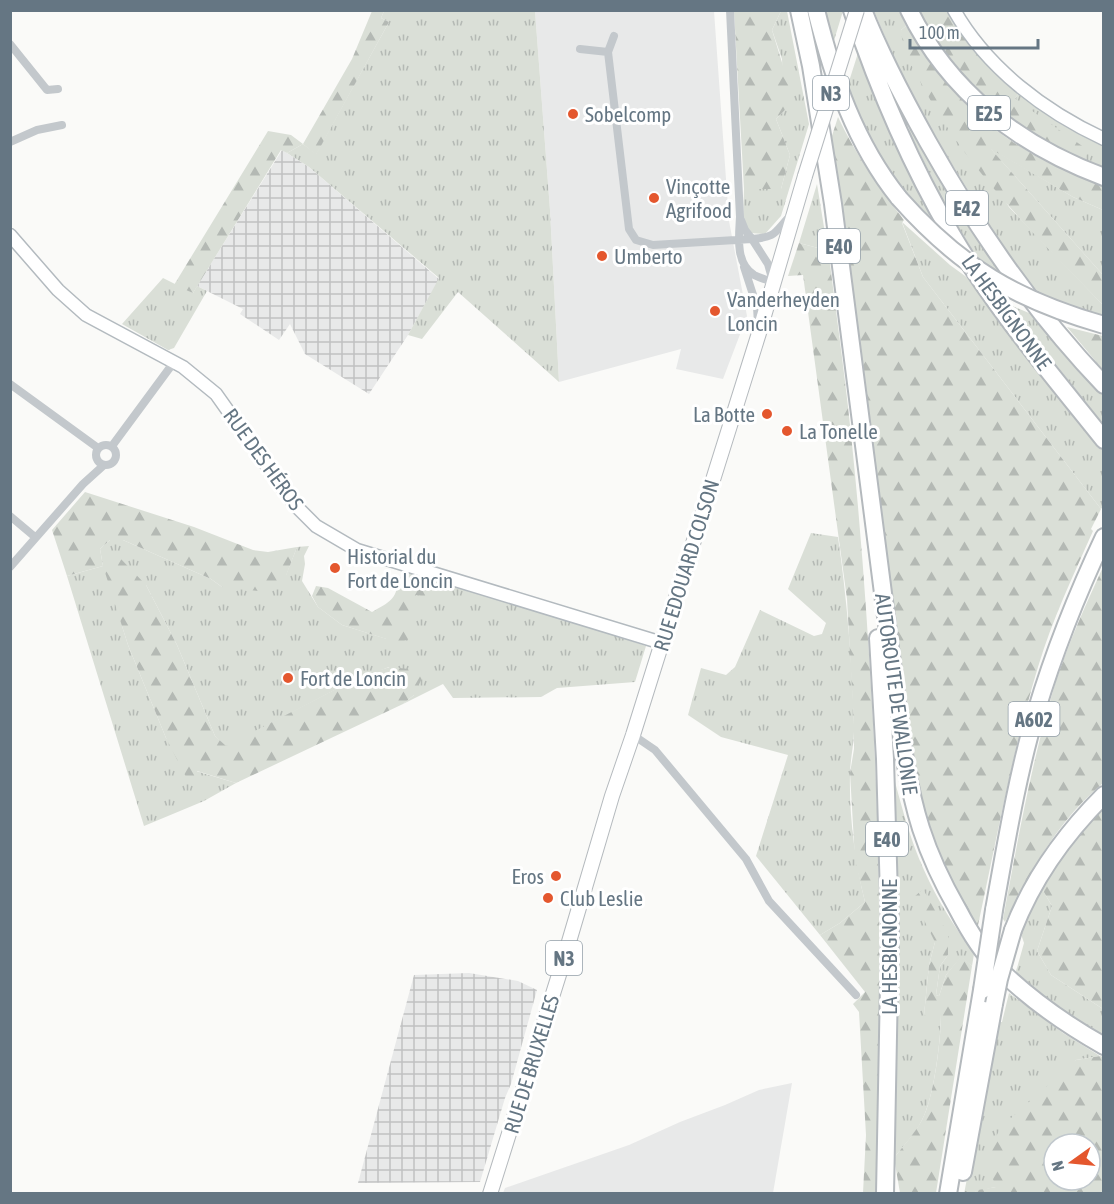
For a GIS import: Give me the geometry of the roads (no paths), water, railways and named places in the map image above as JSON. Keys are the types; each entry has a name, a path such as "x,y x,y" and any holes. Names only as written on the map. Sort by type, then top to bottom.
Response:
{"highway":[{"name":"E40","path":"799,10 833,204 869,484"},
{"path":"816,10 846,109 864,147 898,198 945,246 980,272 1028,299 1104,325"},
{"name":"LA HESBIGNONNE","path":"854,10 880,85 924,184 953,237 999,304 1104,440"},
{"name":"E42","path":"863,10 911,111 949,180 979,228 1013,278 1104,385"},
{"name":"E25","path":"909,10 936,56 983,108 1022,138 1053,157 1104,177"},
{"name":"AUTOROUTE DE WALLONIE","path":"869,484 909,789 931,859 965,923 995,965 1058,1018 1104,1046"},
{"name":"LA HESBIGNONNE","path":"869,484 885,759 890,931 885,1194"},
{"name":"A602","path":"948,1194 994,910 1017,791 1035,714 1066,621 1104,537"},
{"path":"959,1194 999,978 1013,930 1023,905 1042,870 1078,822 1104,795"}],"main road":[{"name":"RUE EDOUARD COLSON","path":"612,796 760,328 854,10"},
{"name":"RUE DE BRUXELLES","path":"490,1194 563,962 612,796"}],"street":[{"path":"730,10 740,216 739,241 742,261 758,308 760,328"},
{"path":"954,10 962,25 984,52 1011,79 1047,108 1078,127 1104,139"},
{"path":"614,36 608,52 629,229 636,240 652,245 752,239 773,235 794,213"},
{"path":"10,44 47,90 58,89"},
{"path":"580,49 608,52"},
{"path":"10,142 37,130 62,125"},
{"path":"740,216 745,230 768,264 773,282"},
{"name":"RUE DES HÉROS","path":"10,235 57,290 79,309 118,333 174,362 216,394 287,496 316,526 357,550 662,643"},
{"path":"742,261 753,275 773,282"},
{"path":"112,446 174,362"},
{"path":"10,384 98,448"},
{"path":"10,567 83,484 104,465 111,464 115,459 116,452 112,446 104,444 98,448 96,459 104,465"},
{"path":"10,516 35,537"},
{"path":"633,735 655,750 746,859 769,901 856,995"}],"place":[{"name":"Sobelcomp","path":"573,114"},
{"name":"Vinçotte Agrifood","path":"654,198"},
{"name":"Umberto","path":"602,256"},
{"name":"Vanderheyden Loncin","path":"715,311"},
{"name":"La Botte","path":"767,414"},
{"name":"La Tonelle","path":"787,431"},
{"name":"Historial du Fort de Loncin","path":"335,568"},
{"name":"Fort de Loncin","path":"288,678"},
{"name":"Eros","path":"556,876"},
{"name":"Club Leslie","path":"548,898"}]}
